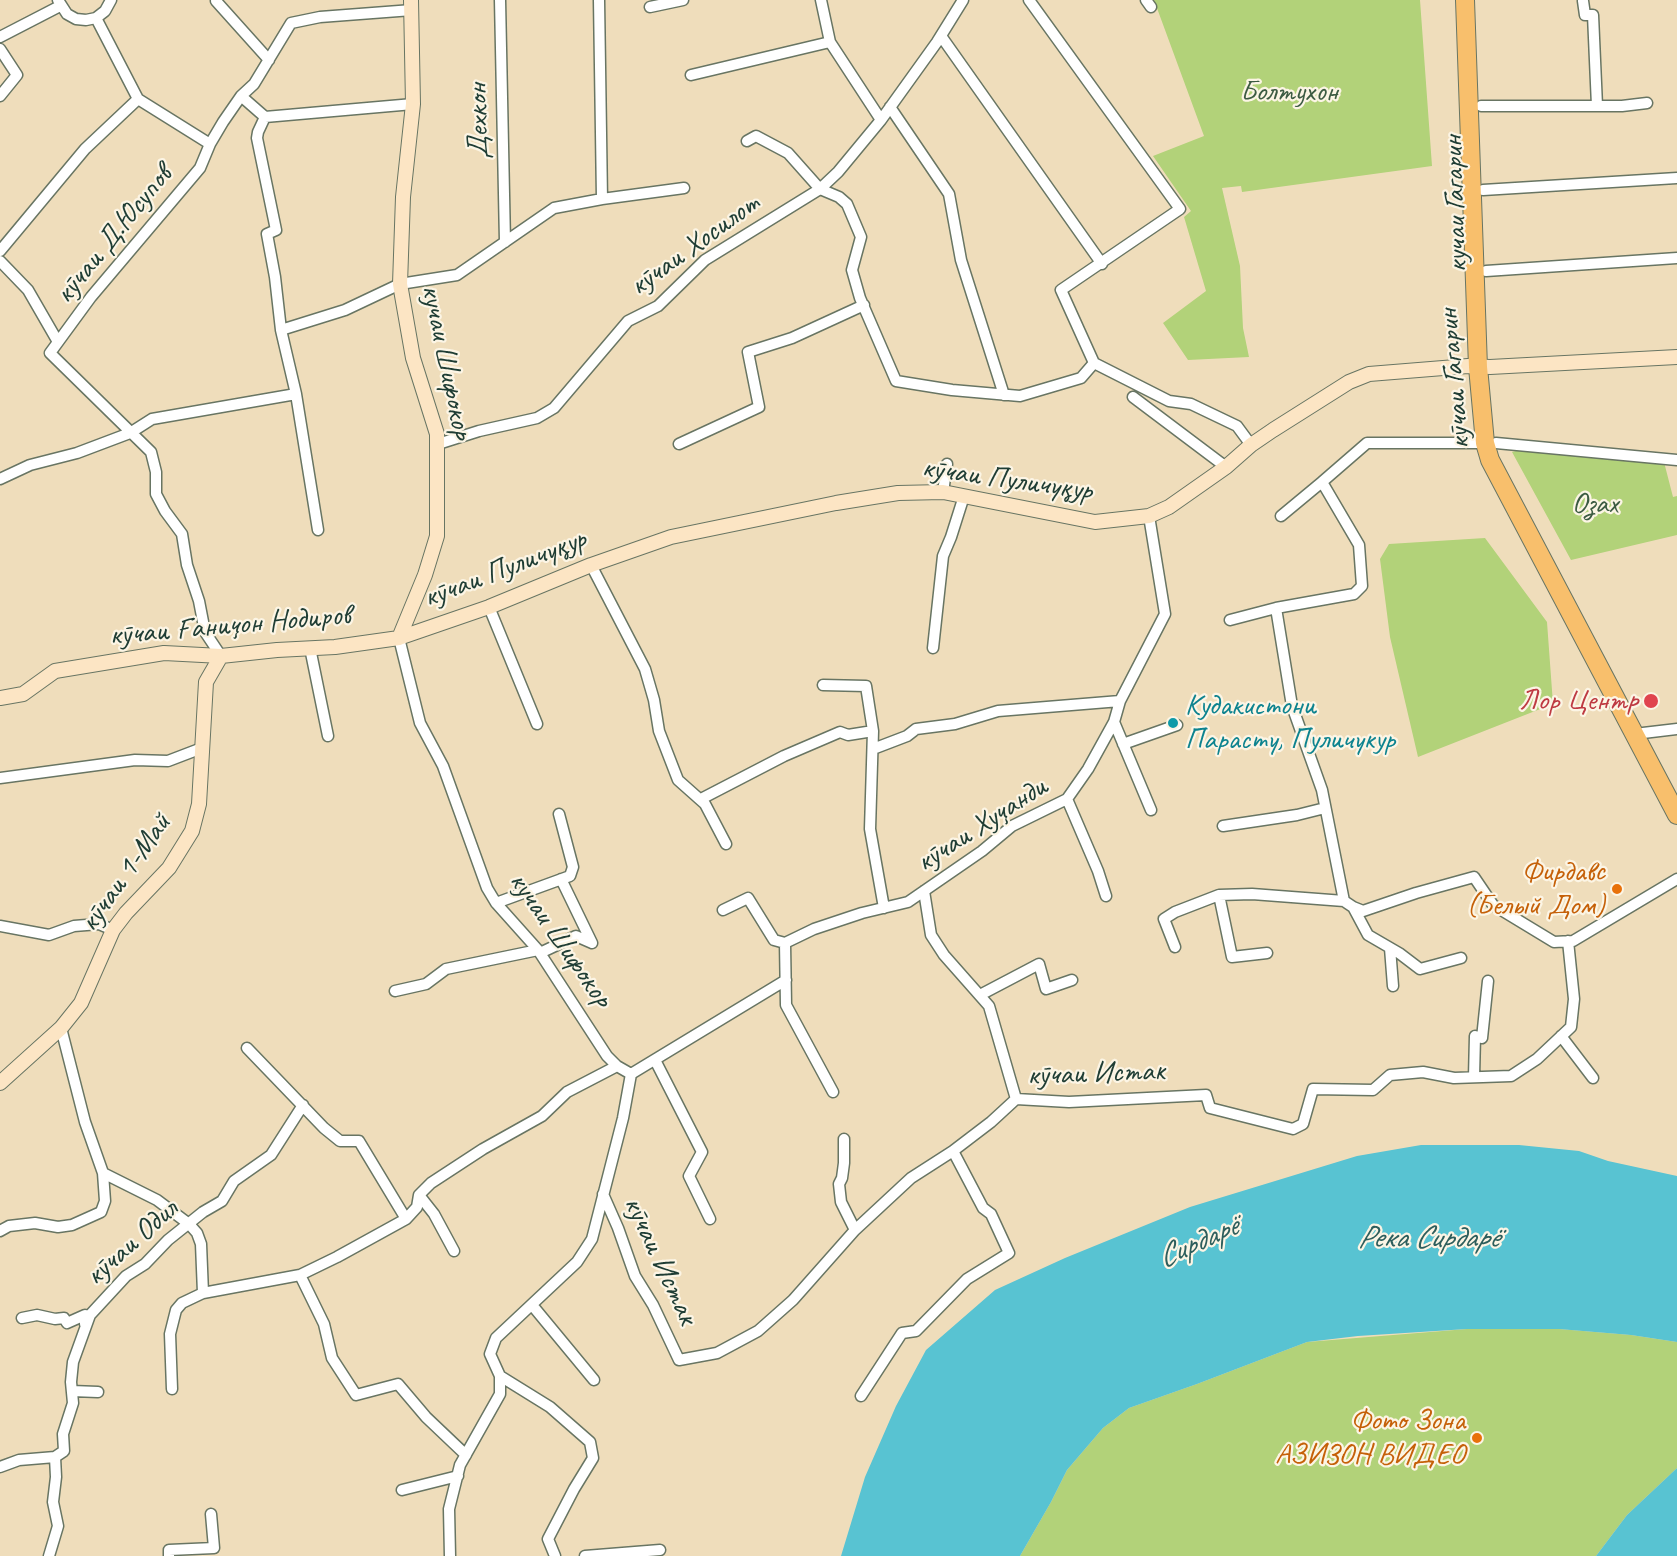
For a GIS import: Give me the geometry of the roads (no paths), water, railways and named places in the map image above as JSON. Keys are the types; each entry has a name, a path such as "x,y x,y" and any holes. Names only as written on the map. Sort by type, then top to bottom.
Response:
{"highway":[{"name":"кӯчаи Гагарин","path":"1465,0 1484,367 1491,443 1490,460 1677,815"},
{"path":"1477,0 1481,106"},
{"name":"кучаи Гагарин","path":"1481,106 1486,271 1484,367"},
{"name":"кӯчаи Гагарин","path":"1491,443 1643,733 1677,792"}],"street":[{"path":"0,37 59,3 67,14 76,19 86,20 96,18 105,11 111,0"},
{"path":"218,0 216,1 269,60"},
{"name":"Дехкон","path":"500,0 505,242"},
{"path":"599,0 602,199"},
{"path":"650,7 683,0"},
{"path":"821,0 830,42 881,120"},
{"name":"кӯчаи Хосилот","path":"438,444 479,431 537,418 554,408 628,321 658,306 705,260 820,189 838,172 881,120 941,36 963,0"},
{"path":"1029,0 1180,209 1061,290 1094,363 1169,401 1191,404 1237,426 1251,445"},
{"path":"1583,1 1585,15 1593,15 1597,106"},
{"name":"кӯчаи Д.Юсупов","path":"130,433 82,382 50,353 91,297 200,168 222,122 241,96 254,84 291,23 412,5"},
{"name":"кучаи Шифокор","path":"412,5 413,104 403,197 400,284 413,358 437,434 437,536 399,638 420,723 443,766 487,888 496,903 539,951 607,1056 617,1066"},
{"path":"0,251 84,149 138,99 96,18"},
{"path":"941,36 1101,264"},
{"path":"691,75 830,42"},
{"path":"0,49 17,75 0,96"},
{"path":"241,96 265,117 413,104"},
{"name":"кӯчаи Д.Юсупов","path":"138,99 210,144"},
{"path":"1481,106 1597,106 1647,103"},
{"path":"890,107 949,194 961,260 1004,395"},
{"path":"265,117 257,138 276,230 267,234 281,330 296,394 318,530"},
{"path":"747,141 756,136 788,153 820,189 839,197 847,204 861,237 852,270 896,381 952,390 1020,396 1081,378 1094,363"},
{"path":"1483,190 1677,178"},
{"path":"281,330 345,310 400,284 457,275 554,208 684,188"},
{"path":"1486,271 1677,258"},
{"path":"0,261 28,290 58,342"},
{"path":"679,444 759,407 748,352 792,338 864,305"},
{"name":"кӯчаи Пуличуқур","path":"399,638 489,607 591,565 671,537 717,526 898,493 943,492 1095,522 1149,516 1168,507 1226,467 1251,445 1349,382 1369,374 1677,357"},
{"path":"0,478 30,465 77,453 130,433 152,419 296,394"},
{"path":"1132,398 1226,467"},
{"path":"130,433 151,452 156,472 156,494 182,534 187,565 199,602 205,632 221,656"},
{"path":"1281,516 1367,443 1491,443 1677,460"},
{"path":"943,492 947,464"},
{"path":"1230,620 1276,608 1354,594 1362,586 1359,545 1322,482"},
{"path":"933,648 943,556 964,496"},
{"name":"кӯчаи Хуҷанди","path":"785,943 814,929 862,913 908,902 982,851 1012,826 1067,799 1088,769 1114,722 1120,701 1165,614 1149,516"},
{"path":"591,565 645,669 654,700 659,731 678,780 701,799 726,843"},
{"path":"489,607 537,724"},
{"path":"1276,608 1292,706 1322,790 1348,904 1368,935 1420,969 1461,958"},
{"name":"кӯчаи Ғаниҷон Нодиров","path":"0,698 23,694 56,671 164,653 221,656 335,647 399,638"},
{"path":"310,648 328,736"},
{"name":"кӯчаи 1-Май","path":"0,1083 60,1028 81,1003 113,930 169,868 192,831 199,804 206,682 221,656"},
{"path":"824,686 866,686 873,731 870,829 884,908"},
{"path":"873,749 907,736 916,729 955,724 998,711 1120,701"},
{"path":"1114,722 1151,810"},
{"path":"1123,744 1177,725"},
{"path":"1643,733 1677,729"},
{"path":"701,799 784,756 840,732 848,735 873,731"},
{"path":"0,778 126,761 168,761 202,748"},
{"path":"1067,799 1098,871 1106,896"},
{"path":"1223,826 1298,815 1325,808"},
{"path":"496,903 570,876 573,867 559,814"},
{"path":"1175,947 1164,919 1175,912 1219,896 1252,894 1348,904 1363,910 1474,877 1493,905 1554,942 1568,941 1677,879"},
{"path":"395,991 426,984 446,969 539,951 576,936 592,943 561,879"},
{"path":"924,891 932,935 944,955 989,1006 1016,1099"},
{"path":"1219,896 1232,957 1267,953"},
{"path":"723,910 748,898 774,940 785,943 786,1005 834,1092"},
{"path":"0,927 7,926 49,935 74,926 99,924 113,930"},
{"name":"кӯчаи Истак","path":"603,1194 635,1276 653,1305 679,1360 717,1353 758,1331 793,1300 855,1230 911,1178 953,1151 991,1122 1016,1099 1069,1102 1206,1095 1210,1108 1293,1129 1303,1124 1313,1089 1373,1090 1390,1075 1423,1072 1454,1078 1511,1076 1537,1059 1571,1027 1574,999 1568,941"},
{"path":"1390,948 1393,986"},
{"path":"980,995 1039,964 1046,989 1072,980"},
{"path":"450,1556 449,1509 458,1476 466,1455 500,1394 501,1376 490,1354 496,1338 577,1262 592,1239 632,1074 786,980"},
{"path":"1474,1077 1475,1036 1482,1038 1488,981"},
{"path":"0,1231 9,1226 35,1223 58,1227 72,1225 101,1212 105,1202 103,1173 85,1122 60,1028"},
{"path":"1561,1036 1593,1078"},
{"path":"247,1048 324,1128 340,1141 359,1141 406,1219"},
{"path":"655,1060 702,1152 689,1176 710,1219"},
{"path":"172,1389 170,1334 176,1310 182,1303 203,1293 300,1275 406,1219 417,1207 419,1195 430,1183 483,1149 542,1116 567,1092 617,1066 632,1074"},
{"name":"кӯчаи Одил","path":"49,1556 58,1526 53,1502 56,1477 55,1457 64,1451 63,1434 73,1403 73,1362 90,1315 126,1276 145,1264 168,1240 203,1212 222,1201 234,1181 271,1155 303,1105"},
{"path":"844,1139 843,1170 839,1184 841,1202 855,1230"},
{"path":"861,1396 902,1333 916,1331 967,1279 1009,1254 991,1214 983,1208 953,1151"},
{"path":"103,1173 157,1200 189,1224 197,1233 201,1244 203,1293"},
{"path":"419,1195 434,1214 454,1251"},
{"path":"300,1275 324,1324 332,1358 356,1395 398,1384 426,1417 466,1455"},
{"path":"532,1305 594,1380"},
{"path":"22,1318 37,1315 55,1319 64,1318 67,1323 85,1315 85,1324"},
{"path":"501,1376 550,1407 590,1442 593,1458 548,1539 555,1556"},
{"path":"72,1391 98,1392"},
{"path":"0,1467 19,1460 55,1457"},
{"path":"402,1490 458,1476"},
{"path":"169,1556 169,1550 214,1548 211,1514"},
{"path":"585,1556 660,1550"}],"water":[{"name":"Река Сирдарё","path":"1421,1145 1519,1145 1579,1151 1608,1161 1677,1176 1677,1342 1631,1335 1559,1329 1467,1329 1358,1336 1307,1342 1129,1408 1103,1428 1067,1470 1020,1556 841,1556 865,1477 896,1406 926,1350 995,1290 1065,1258 1190,1207 1357,1156"},
{"path":"1677,1468 1677,1556 1596,1556 1627,1515"}],"place":[{"name":"Лор Центр","path":"1651,701"},
{"name":"Кудакистони Парасту, Пуличукур","path":"1173,723"},
{"name":"Фирдавс (Белый Дом)","path":"1617,889"},
{"name":"Фото Зона АЗИЗОН ВИДЕО","path":"1477,1438"}],"park label":[{"name":"Болтухон","path":"1289,92"},
{"name":"Озах","path":"1595,504"}],"water label":[{"name":"Сирдарё","path":"1198,1243"}]}
